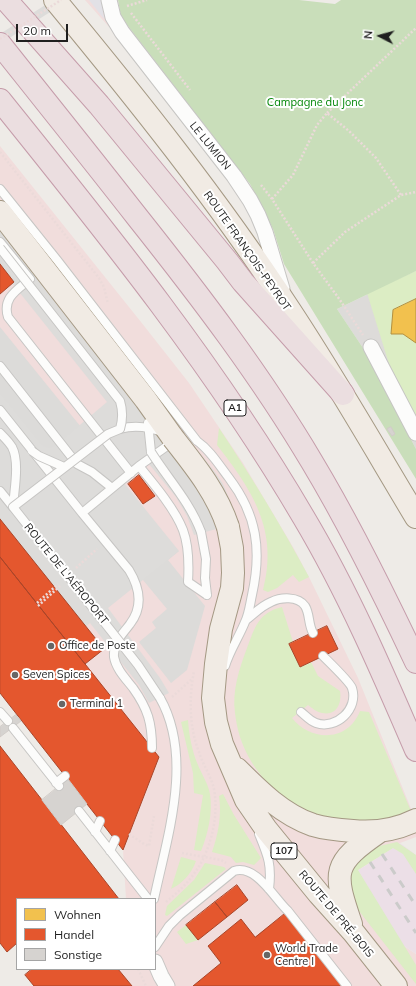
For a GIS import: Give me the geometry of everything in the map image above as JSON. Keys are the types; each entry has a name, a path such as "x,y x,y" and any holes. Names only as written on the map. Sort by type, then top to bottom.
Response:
{"highway":[{"path":"6,0 99,105 243,282 343,394"},
{"path":"0,44 177,268 269,395 312,461 354,535 416,662"},
{"name":"A1","path":"0,100 205,363 257,441 306,520 347,598 388,684 416,750"}],"main road":[{"name":"ROUTE FRANÇOIS-PEYROT","path":"55,0 166,139 214,202 286,305 343,394 416,517"},
{"name":"ROUTE DE PRÉ-BOIS","path":"0,212 146,400 173,438 198,469 214,493 224,514 232,548 232,588 221,629 214,698 216,722 227,760 246,800 266,829 318,894 354,933 396,986"},
{"path":"227,760 271,801 296,818 328,829 362,832 398,826"},
{"path":"354,933 341,895 339,884 341,867 350,853 398,826"}],"street":[{"name":"LE LUMION","path":"109,0 112,17 122,32 234,176 250,200 265,232 286,305"},
{"path":"371,347 416,433"},
{"path":"156,964 167,986"}],"lane":[{"path":"0,190 96,310 197,441 203,445 237,488 246,504 255,532 258,561 255,582 246,620 228,657 214,698"},
{"path":"0,242 30,279 7,302 6,308 8,317 131,473"},
{"path":"0,248 120,401 123,413 120,429"},
{"path":"0,366 77,464 92,472 112,488"},
{"path":"139,466 169,506 181,525 188,552 188,582 207,595 205,578 206,559 198,522 187,502 151,452 146,400"},
{"path":"0,410 32,451 39,456 64,467"},
{"path":"0,410 129,570 135,580 139,600 136,613 130,625 117,641 114,657 118,669 148,713 152,734 152,748"},
{"path":"13,507 108,434 120,429 134,426 161,432 173,438"},
{"path":"0,433 12,447 15,458 13,507"},
{"path":"82,513 139,466 173,441 186,439 197,441"},
{"name":"ROUTE DE L'AÉROPORT","path":"0,491 138,665 162,701 171,723 177,763 177,786 154,898"},
{"path":"246,620 271,602 280,599 295,599 301,602 308,613 310,628 313,633"},
{"path":"301,712 317,724 325,724 339,721 350,709 353,698 350,684 323,656"},
{"path":"0,712 58,785 65,776"},
{"path":"246,800 270,861 269,889"},
{"path":"79,811 147,898"},
{"path":"95,832 100,821"},
{"path":"110,851 115,840"},
{"path":"156,946 169,926 180,915 234,871 242,869 250,872 269,889 347,986"}],"path":[{"path":"0,39 61,0"},
{"path":"126,6 147,0"},
{"path":"272,199 293,175 317,125 327,113 416,28"},
{"path":"327,113 349,131 376,158 401,195"},
{"path":"0,152 99,278 104,287 110,309"},
{"path":"313,263 345,232 401,195 416,192"},
{"path":"38,606 69,577"},
{"path":"162,701 192,679 191,708 195,737 198,751 212,784 214,796 214,823 204,857 189,880 164,904"},
{"path":"129,834 149,846 154,816"},
{"path":"182,853 221,860 230,865"},
{"path":"138,970 146,986"}],"shaded area":[{"path":"85,0 118,0 121,17 109,27"},
{"path":"89,0 102,0 104,19"},
{"path":"0,146 189,383 243,463 309,577 358,678 416,821 416,837 400,843 351,875 401,944 416,954 416,986 132,986 119,970 156,970 156,898 126,898 123,850 0,557"},
{"path":"416,271 416,449 365,351 337,309"},
{"path":"0,327 85,432 46,463 0,405"},
{"path":"85,529 179,551 168,560 205,606 187,670 171,683 139,642 156,628 152,622 167,609 143,580"},
{"path":"400,843 416,855 416,954 401,944 351,875"}],"green space":[{"name":"Campagne du Jonc","path":"118,0 299,0 335,4 341,0 416,0 416,271 337,309 365,351 416,449 416,479 284,264 273,229 250,184 121,17"},
{"path":"416,271 416,422 394,380 367,293"},
{"path":"219,428 266,501 309,577 299,582 293,575 277,588 268,592 263,590 267,568 265,530 251,495 241,478 217,445"},
{"path":"282,607 293,642 289,644 300,667 311,662 318,676 340,691 339,704 335,711 331,713 320,713 308,705 292,718 300,726 309,731 319,735 329,735 347,729 360,711 369,712 411,811 385,820 359,822 333,819 309,811 287,799 268,783 252,763 241,739 235,713 235,688 241,664 255,627 262,617"},
{"path":"188,720 192,749 208,786 211,801 209,823 201,851 194,850 203,795 194,793 193,773 181,722"},
{"path":"223,794 234,815 261,858 254,865 243,862 236,863 231,857 212,852 219,825 219,796"},
{"path":"397,842 416,855 416,874 403,854 393,848 358,870 416,965 416,984 352,902 349,868 375,847"},
{"path":"181,857 196,861 186,878 171,889"},
{"path":"205,863 224,867 226,869 167,916 165,915 167,906 194,880"},
{"path":"186,925 198,940 186,944 177,932"}],"pier":[{"path":"53,0 69,0 0,44 0,34"},
{"path":"0,202 214,471 223,484 239,523 194,535 187,516 176,497 149,464 124,483 179,551 108,608 160,678 169,693 149,703 139,685 90,623 67,641 0,557 0,393 43,446 49,448 55,446 107,402 0,268"}],"building: Wohnen":[{"path":"416,299 416,343 403,334 391,334 393,310"}],"building: Handel":[{"path":"0,264 14,282 0,294"},
{"path":"139,475 155,496 143,504 128,484"},
{"path":"0,519 104,649 85,664 0,557"},
{"name":"Terminal 1","path":"0,557 159,757 123,850 0,693"},
{"path":"327,626 338,649 300,667 289,644"},
{"path":"0,746 118,898 16,898 16,944 7,952 0,943"},
{"path":"237,885 248,900 227,917 215,902"},
{"path":"215,902 227,917 198,940 186,925"},
{"name":"World Trade Centre I","path":"287,912 342,986 193,986 221,963 208,946 241,919 255,937"},
{"path":"31,970 119,970 132,986 34,986 25,975"}],"building: Sonstige":[{"path":"391,427 395,434 392,436 387,429"},
{"path":"16,715 21,721 0,737 0,727"},
{"path":"68,779 87,804 61,825 42,800"}],"railway":[{"path":"382,854 416,906"},
{"path":"370,862 416,933"}],"place":[{"name":"Office de Poste","path":"51,646"},
{"name":"Seven Spices","path":"15,675"},
{"name":"Terminal 1","path":"62,704"},
{"name":"World Trade Centre I","path":"267,955"}]}
